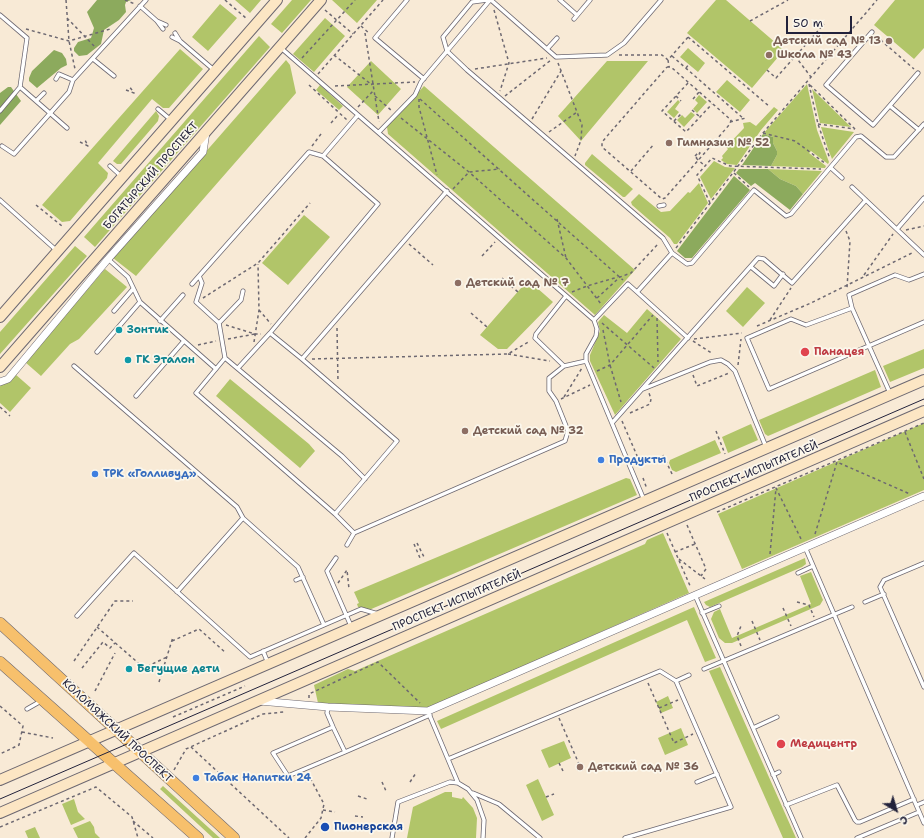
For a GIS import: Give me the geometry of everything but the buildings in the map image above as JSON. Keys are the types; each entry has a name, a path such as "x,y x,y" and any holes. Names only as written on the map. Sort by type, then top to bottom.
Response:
{"main road":[{"name":"БОГАТЫРСКИЙ ПРОСПЕКТ","path":"1,313 58,251 277,0"},
{"name":"БОГАТЫРСКИЙ ПРОСПЕКТ","path":"0,367 280,46 323,5"},
{"name":"ПРОСПЕКТ ИСПЫТАТЕЛЕЙ","path":"0,780 380,614 924,380"},
{"name":"ПРОСПЕКТ ИСПЫТАТЕЛЕЙ","path":"0,813 924,412"},
{"name":"КОЛОМЯЖСКИЙ ПРОСПЕКТ","path":"0,623 234,838"},
{"path":"0,662 198,838"}],"street":[{"path":"0,382 8,379 108,260 203,152 206,131"},
{"path":"258,701 429,713 804,545 924,496"}],"lane":[{"path":"2,146 14,154 69,92 73,80 146,0"},
{"path":"407,0 375,38 422,80"},
{"path":"487,0 472,2 443,37 448,51 499,98 663,238 672,252 687,264 692,263 754,190 786,216 791,214 856,137 861,136 886,157 894,157 924,124"},
{"path":"380,131 396,114 417,96 422,80 491,0 556,57 607,55 624,43 661,0"},
{"path":"560,0 577,15"},
{"path":"574,19 590,0"},
{"path":"140,6 157,21 163,29"},
{"path":"0,15 26,38 20,87 0,111"},
{"path":"157,21 166,26"},
{"path":"872,32 826,85 873,125 918,73"},
{"path":"175,33 180,41"},
{"path":"172,37 180,41 215,71"},
{"path":"547,49 557,38"},
{"path":"280,46 358,115 380,131 499,237 568,295 594,320 597,330 596,336 586,354 586,361 644,501"},
{"path":"93,58 114,76"},
{"path":"56,78 59,74 73,80"},
{"path":"20,87 67,128"},
{"path":"36,101 44,93"},
{"path":"890,106 919,130"},
{"path":"158,109 172,120"},
{"path":"323,156 358,115"},
{"path":"192,284 309,152 323,156 378,204 270,333 238,368"},
{"path":"110,166 122,177"},
{"path":"831,168 842,178"},
{"path":"852,187 924,255"},
{"path":"302,360 405,240 449,192"},
{"path":"899,230 924,198"},
{"path":"0,200 58,251"},
{"path":"612,423 758,258 764,259 792,283 866,200"},
{"path":"659,206 664,206"},
{"path":"638,292 672,252"},
{"path":"108,260 128,277 140,302 216,369"},
{"path":"751,267 774,286 783,274"},
{"path":"891,394 852,308 849,295 895,275 909,280 924,274"},
{"path":"199,276 202,282 196,302 219,323 225,358 342,456 365,479"},
{"path":"594,320 628,284 688,338"},
{"path":"114,311 133,289"},
{"path":"219,323 241,300 243,291"},
{"path":"160,320 183,295"},
{"path":"564,366 536,338 536,334 568,295"},
{"path":"96,352 140,302"},
{"path":"852,308 806,325 791,319 746,338 769,389 924,322"},
{"path":"270,333 397,441 335,514"},
{"path":"136,396 184,341"},
{"path":"225,358 196,393 335,514 354,533"},
{"path":"641,390 691,369 710,362 721,360 735,371 766,448"},
{"path":"347,545 354,533 565,441 568,431 556,401 549,390 549,378 564,366 586,361"},
{"path":"74,366 236,507 243,518 298,567 324,625"},
{"path":"177,592 243,518"},
{"path":"804,545 924,823"},
{"path":"77,616 134,553 250,657 361,609 380,614"},
{"path":"336,558 326,571 351,627"},
{"path":"924,563 884,580 880,586 924,687"},
{"path":"798,573 813,566"},
{"path":"296,580 303,577"},
{"path":"865,602 884,594"},
{"path":"695,595 801,838"},
{"path":"702,613 719,606"},
{"path":"704,669 852,607"},
{"path":"263,651 268,663"},
{"path":"448,759 660,671 676,681 731,807 625,838"},
{"path":"676,681 690,675"},
{"path":"27,709 42,700"},
{"path":"328,707 327,713 345,752"},
{"path":"333,727 273,753 288,776 345,752 429,713 458,783"},
{"path":"753,728 777,717"},
{"path":"773,775 779,772"},
{"path":"697,782 716,774"},
{"path":"392,838 396,805 400,800 450,782 458,783 472,793 499,804 540,838"},
{"path":"786,805 808,794 837,785 857,822 914,799"},
{"path":"472,793 478,800 483,813 485,824 483,838"},
{"path":"917,805 924,802"},
{"path":"857,838 919,812"}],"path":[{"path":"66,0 69,41 76,77"},
{"path":"126,0 140,6"},
{"path":"225,0 247,19 250,15"},
{"path":"298,62 355,0"},
{"path":"315,77 383,0"},
{"path":"750,21 788,0"},
{"path":"672,252 734,173 763,132 877,0"},
{"path":"323,5 353,34"},
{"path":"493,7 509,63 499,98"},
{"path":"67,18 99,51"},
{"path":"767,70 776,78 824,24"},
{"path":"18,31 27,29 69,41 123,26"},
{"path":"360,26 375,38"},
{"path":"872,32 918,73"},
{"path":"365,33 380,131"},
{"path":"668,60 690,35"},
{"path":"688,38 770,107"},
{"path":"334,55 372,86"},
{"path":"607,55 662,55 668,60 669,67 731,120 730,122"},
{"path":"665,198 730,122 745,118 672,56"},
{"path":"795,56 811,76"},
{"path":"467,70 556,57"},
{"path":"556,57 582,125 581,140 573,161"},
{"path":"499,98 556,57"},
{"path":"686,68 689,64"},
{"path":"662,200 602,147 602,142 669,67"},
{"path":"529,124 562,71"},
{"path":"326,86 372,86 422,80"},
{"path":"806,82 861,136"},
{"path":"688,83 662,111 686,132 712,104"},
{"path":"809,84 818,124 831,168"},
{"path":"309,85 351,124"},
{"path":"126,90 134,93 129,86"},
{"path":"354,111 373,91"},
{"path":"693,99 699,92"},
{"path":"374,96 469,172 566,258 604,309"},
{"path":"417,96 439,181"},
{"path":"417,96 557,219 628,284"},
{"path":"676,96 682,101"},
{"path":"692,110 700,117"},
{"path":"544,136 577,112"},
{"path":"331,123 340,113"},
{"path":"674,121 681,114"},
{"path":"818,124 855,129"},
{"path":"763,132 795,141 831,168"},
{"path":"309,152 321,134"},
{"path":"80,142 88,146 84,138"},
{"path":"630,172 654,144"},
{"path":"695,157 705,166"},
{"path":"710,204 697,175 712,158 726,166 831,168"},
{"path":"449,192 469,172 500,169"},
{"path":"734,173 754,190"},
{"path":"196,302 258,263 310,203"},
{"path":"36,205 62,226"},
{"path":"557,219 566,258"},
{"path":"863,277 899,230 924,226"},
{"path":"842,227 847,233 850,241 846,285 849,295"},
{"path":"482,256 499,237"},
{"path":"568,295 587,286 631,273 663,238"},
{"path":"405,240 433,265"},
{"path":"755,327 811,303 918,250"},
{"path":"252,351 259,310 258,263"},
{"path":"597,298 620,277"},
{"path":"502,278 518,292"},
{"path":"761,332 790,290 792,283"},
{"path":"259,310 274,328"},
{"path":"591,374 610,365 657,310"},
{"path":"657,310 658,371"},
{"path":"471,313 488,327"},
{"path":"337,319 339,392"},
{"path":"219,323 256,334 270,333"},
{"path":"623,410 610,365 602,323 658,371"},
{"path":"721,360 691,339 741,333 748,330"},
{"path":"691,369 697,386 738,369 741,333"},
{"path":"508,354 536,338"},
{"path":"302,360 508,354 560,362"},
{"path":"563,398 586,361"},
{"path":"556,401 595,382"},
{"path":"626,415 650,404 651,399 647,387"},
{"path":"0,407 10,416"},
{"path":"623,419 622,421 638,458 637,466"},
{"path":"714,514 924,423"},
{"path":"716,431 725,454"},
{"path":"905,432 924,479"},
{"path":"663,455 672,476"},
{"path":"837,462 912,495"},
{"path":"814,538 837,462"},
{"path":"776,488 804,545"},
{"path":"770,557 776,488"},
{"path":"687,525 706,569 701,576"},
{"path":"666,531 695,595"},
{"path":"417,542 424,557"},
{"path":"414,544 420,558"},
{"path":"675,552 695,544"},
{"path":"678,558 705,580"},
{"path":"334,588 347,570 350,589"},
{"path":"74,660 115,601 133,601"},
{"path":"796,602 809,605 817,622"},
{"path":"783,608 794,632"},
{"path":"752,621 762,645"},
{"path":"741,626 737,636 744,652"},
{"path":"97,627 144,668 167,657"},
{"path":"172,642 199,629 226,653"},
{"path":"159,682 173,637"},
{"path":"82,668 103,642 110,648 115,642"},
{"path":"95,691 115,653"},
{"path":"308,705 309,694 378,662 429,713"},
{"path":"645,677 674,743 698,732"},
{"path":"173,717 245,686"},
{"path":"659,708 683,697"},
{"path":"0,706 23,726 19,745 0,754"},
{"path":"174,770 186,749 264,714 287,712"},
{"path":"561,724 579,764"},
{"path":"22,732 53,738"},
{"path":"191,747 289,838"},
{"path":"559,763 563,771"},
{"path":"305,838 321,818 324,804 306,769"},
{"path":"410,782 416,773"},
{"path":"382,782 386,791"},
{"path":"0,827 96,787 132,817 138,838"},
{"path":"546,797 554,794"},
{"path":"358,796 367,799"},
{"path":"323,810 335,812"},
{"path":"354,816 364,818"},
{"path":"133,821 152,838"}],"green space":[{"path":"97,0 131,0 126,2 126,12 119,20 104,30 101,44 87,55 79,56 74,51 74,48 78,42 91,38 94,28 87,12"},
{"path":"235,0 261,0 250,13"},
{"path":"292,0 311,0 282,33 271,24"},
{"path":"332,0 377,0 357,23"},
{"path":"716,0 726,0 784,50 752,88 687,33"},
{"path":"895,0 924,0 924,48 914,59 874,25"},
{"path":"220,4 237,18 208,51 192,37"},
{"path":"325,18 345,36 314,72 293,54"},
{"path":"259,36 270,47 95,247 84,237"},
{"path":"688,48 705,63 698,72 680,57"},
{"path":"180,49 203,69 169,108 163,108 152,99 98,163 108,173 107,178 70,221 62,222 42,205"},
{"path":"54,50 62,53 66,59 67,65 61,68 37,88 29,81 32,71"},
{"path":"286,60 290,65 296,93 136,276 113,258"},
{"path":"371,61 401,89 378,115 347,87"},
{"path":"607,61 648,61 581,141 558,116"},
{"path":"727,80 750,100 740,112 716,92"},
{"path":"807,84 817,130 829,162 828,164 811,151 809,153 826,166 825,168 771,166 777,155 777,151 773,143 773,137 763,134"},
{"path":"320,85 343,106 339,110 316,90"},
{"path":"424,86 635,270 595,315 388,134 387,127"},
{"path":"8,87 11,87 21,101 0,125 0,93"},
{"path":"812,89 851,127 820,123"},
{"path":"699,95 707,102 697,113 693,109 698,103 695,100"},
{"path":"678,100 680,102 675,109 679,112 674,118 667,112"},
{"path":"774,107 778,110 761,130 737,165 727,164 721,160 723,158 722,156 728,149 726,147 744,128 743,123 750,122 756,126"},
{"path":"156,111 159,116 158,121 121,164 117,164 113,161"},
{"path":"691,112 695,115 684,127 677,120 682,115 685,118"},
{"path":"821,127 854,132 832,159 828,149"},
{"path":"763,134 773,137 773,143 777,151 777,155 771,166 742,165"},
{"path":"592,154 633,189 625,197 623,197 585,165"},
{"path":"714,161 725,167 735,168 711,199 700,177"},
{"path":"739,169 768,169 780,179 796,186 803,194 790,210 755,183 751,186 736,173"},
{"path":"768,169 822,171 803,194 796,186 780,179"},
{"path":"734,176 750,190 692,258 685,258 677,251"},
{"path":"699,183 708,203 677,244 674,244 670,238 632,205 631,202 639,194 661,212 670,211"},
{"path":"304,215 330,237 288,285 262,263"},
{"path":"75,246 87,256 0,354 0,332"},
{"path":"105,269 127,287 79,339 70,344 41,376 25,362"},
{"path":"528,280 553,302 507,349 498,349 480,335"},
{"path":"747,287 765,303 743,327 726,311"},
{"path":"647,309 681,339 615,415 590,361 590,355 600,331 598,322 604,315 627,333"},
{"path":"924,349 924,368 890,382 883,366"},
{"path":"875,370 881,387 768,436 765,434 759,420"},
{"path":"15,374 31,388 10,412 0,403 0,384"},
{"path":"230,379 309,444 315,451 300,468 216,396"},
{"path":"924,423 924,490 742,569 718,514"},
{"path":"751,424 758,440 728,453 722,437"},
{"path":"715,440 721,453 676,472 672,470 669,463 670,460"},
{"path":"626,478 630,479 637,495 369,610 358,607 357,604 359,603 354,592"},
{"path":"663,533 689,593 426,709 318,703 314,685 348,669 355,671 645,544 647,540"},
{"path":"805,558 806,564 802,567 710,607 704,602"},
{"path":"811,572 823,600 820,605 732,643 725,643 719,638 711,619 714,612 720,609 732,638 811,604 800,576"},
{"path":"694,607 716,658 705,662 687,620 441,729 437,721"},
{"path":"720,667 796,838 783,838 709,671"},
{"path":"668,696 673,708 661,713 656,702"},
{"path":"681,728 688,745 665,755 658,738"},
{"path":"564,741 571,758 549,768 541,750"},
{"path":"538,779 554,815 542,821 526,785"},
{"path":"163,786 220,838 213,838 160,789"},
{"path":"445,792 452,792 452,797 462,799 463,797 473,808 477,818 476,838 407,838 413,807"},
{"path":"74,799 78,812 85,819 71,825 62,804"},
{"path":"90,821 94,827 95,833 100,838 78,838 73,828"},
{"path":"35,827 40,838 28,838 25,831"}],"tram line":[{"path":"0,799 924,399"}],"place":[{"name":"Детский сад № 13","path":"889,41"},
{"name":"Школа № 43","path":"769,55"},
{"name":"Гимназия № 52","path":"669,143"},
{"name":"Детский сад № 7","path":"458,283"},
{"name":"Зонтик","path":"119,330"},
{"name":"Панацея","path":"805,352"},
{"name":"ГК Эталон","path":"128,360"},
{"name":"Детский сад № 32","path":"465,431"},
{"name":"Продукты","path":"601,460"},
{"name":"ТРК «Голливуд»","path":"95,474"},
{"name":"Бегущие дети","path":"129,669"},
{"name":"Медицентр","path":"781,744"},
{"name":"Детский сад № 36","path":"580,767"},
{"name":"Табак Напитки 24","path":"196,778"},
{"name":"Пионерская","path":"325,827"}]}
